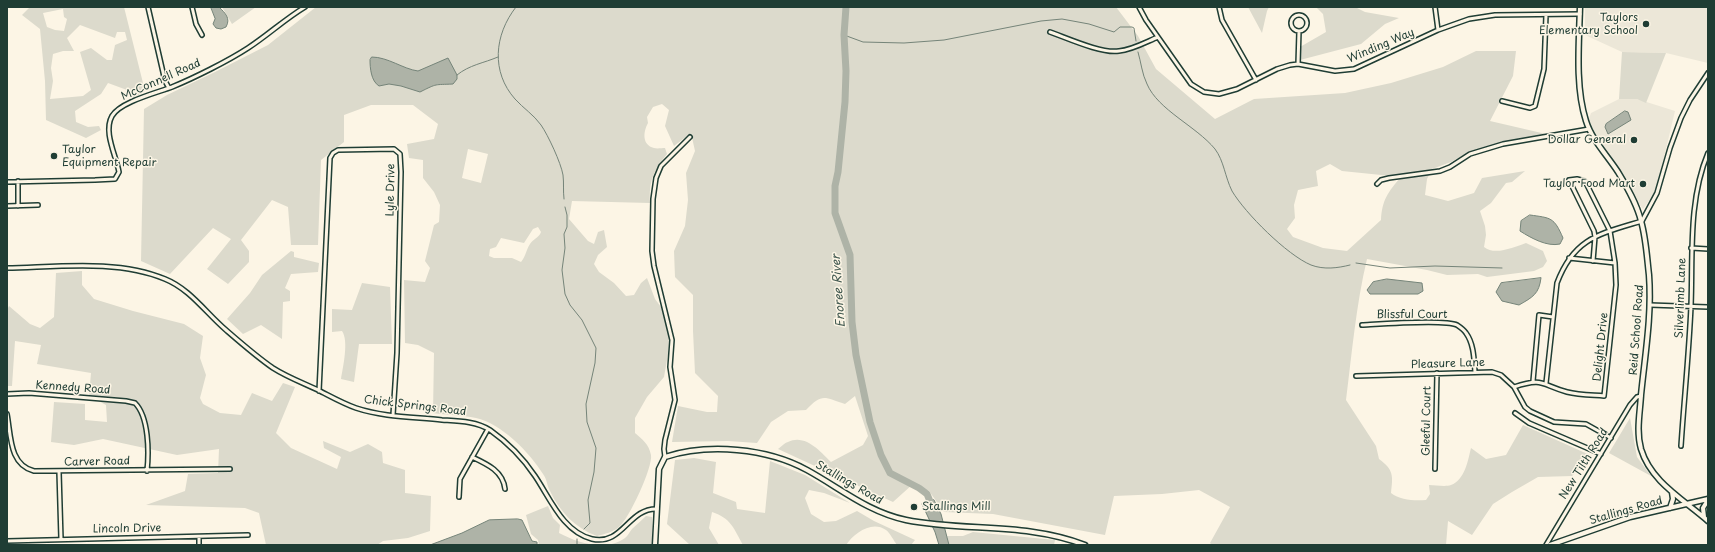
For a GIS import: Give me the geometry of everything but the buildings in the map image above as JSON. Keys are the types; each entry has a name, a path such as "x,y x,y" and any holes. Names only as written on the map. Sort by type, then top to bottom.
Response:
{"street":[{"path":"148,7 165,81 169,88"},
{"path":"192,7 196,24 202,35"},
{"name":"McConnell Road","path":"7,182 115,179 118,176 119,170 109,130 112,116 123,106 169,88 244,51 287,18 305,7"},
{"name":"Winding Way","path":"1139,7 1189,82 1199,90 1213,93 1225,93 1237,89 1277,69 1298,64 1335,71 1350,70 1369,64 1438,30 1462,21 1480,17 1580,14"},
{"path":"1220,7 1222,20 1256,80"},
{"path":"1435,7 1438,30"},
{"name":"Reid School Road","path":"1580,7 1579,65 1585,116 1590,129 1624,183 1642,221 1649,272 1650,305 1638,430 1642,450 1646,462 1654,474 1688,505 1708,520"},
{"path":"1299,15 1304,17 1307,24 1304,29 1299,31 1294,29 1291,21 1294,17 1299,15"},
{"path":"1502,101 1530,108 1535,106 1544,69 1546,15"},
{"path":"1298,64 1299,31"},
{"path":"1050,32 1114,52 1126,50 1158,37"},
{"path":"1546,383 1557,283 1569,258 1578,248 1595,237 1642,221 1658,193 1670,148 1681,118 1690,100 1708,73"},
{"path":"1377,184 1381,180 1389,178 1425,174 1446,169 1470,154 1503,144 1590,129"},
{"path":"655,545 659,469 665,457 665,440 675,400 670,367 672,340 654,266 652,251 653,199 656,178 661,166 690,137"},
{"name":"Lyle Drive","path":"319,391 330,158 333,153 338,150 394,149 399,152 400,155 401,172 397,353 393,415"},
{"name":"Silverlimb Lane","path":"1681,446 1691,306 1691,248 1697,189 1702,168 1708,153"},
{"name":"Delight Drive","path":"1514,387 1533,381 1546,383 1567,392 1604,396 1616,285 1615,263 1610,231 1585,181 1577,179 1569,180 1595,237"},
{"path":"18,181 18,206"},
{"path":"7,206 38,205"},
{"path":"1593,260 1595,237"},
{"path":"1691,248 1708,249"},
{"path":"1569,258 1615,263"},
{"name":"Chick Springs Road","path":"7,268 104,266 125,268 160,276 185,291 224,329 271,367 319,391 356,408 393,415 470,422 488,428 508,444 526,464 564,521 587,538 599,540 612,538 640,513 648,509 657,509"},
{"path":"1650,305 1708,307"},
{"path":"1533,381 1539,315 1553,317"},
{"name":"Blissful Court","path":"1362,325 1440,322 1457,325 1465,332 1472,346 1475,372"},
{"name":"Pleasure Lane","path":"1356,376 1492,372 1501,375 1514,387 1525,407 1541,417 1562,424 1586,424 1611,438"},
{"name":"Gleeful Court","path":"1435,469 1437,373"},
{"name":"Kennedy Road","path":"7,394 29,393 132,402 137,405 145,426 148,454 147,471"},
{"name":"New Tilth Road","path":"1546,545 1634,400 1641,396"},
{"path":"1515,413 1529,422 1601,454"},
{"name":"Carver Road","path":"7,414 14,453 19,464 24,468 34,471 59,472 230,469"},
{"path":"459,497 460,479 488,428"},
{"name":"Stallings Road","path":"665,457 677,454 714,450 748,451 768,455 798,465 848,496 882,513 895,517 922,522 1024,530 1060,537 1085,545"},
{"path":"472,457 497,471 504,482 505,489"},
{"path":"59,472 61,539"},
{"path":"1669,508 1674,499 1672,491"},
{"path":"1704,517 1703,508 1708,500"},
{"name":"Stallings Road","path":"1550,545 1630,518 1708,500"},
{"name":"Lincoln Drive","path":"7,541 248,535"},
{"path":"199,537 199,545"},
{"path":"71,539 72,545"}],"shaded area":[{"path":"30,7 124,7 145,91 131,99 132,91 108,83 101,94 75,111 76,122 88,127 99,126 101,130 86,138 46,120 45,81 40,29 22,15","holes":["63,9 64,17 67,19 64,31 47,27 43,13","80,25 115,38 117,32 125,32 127,40 115,45 112,60 107,60 91,48 80,52 91,90 83,96 50,99 53,81 51,68 53,54 63,51 74,51 67,38"]},
{"path":"211,7 219,7 228,18 226,27 221,29 216,28 213,24 215,19"},
{"path":"222,7 256,7 232,24"},
{"path":"316,7 1116,7 1138,36 1156,69 1215,119 1254,99 1345,93 1391,83 1443,67 1476,51 1516,51 1513,76 1490,121 1546,134 1469,152 1451,162 1432,169 1427,179 1425,195 1448,201 1474,193 1482,178 1525,171 1512,182 1506,183 1491,203 1480,211 1485,226 1486,235 1484,247 1488,250 1499,251 1526,243 1543,251 1547,261 1543,267 1534,271 1487,277 1478,274 1447,275 1367,259 1357,311 1346,400 1376,446 1379,459 1390,470 1392,478 1391,493 1403,499 1426,500 1430,494 1429,485 1446,486 1451,485 1460,479 1467,464 1471,448 1486,459 1506,455 1523,425 1592,456 1572,476 1538,477 1493,504 1472,535 1448,521 1446,545 1212,545 1210,543 1230,507 1199,490 1162,494 1114,496 1105,535 993,514 944,512 929,491 913,484 893,502 778,449 784,444 794,440 800,440 812,445 831,462 863,445 868,436 855,396 845,404 824,398 816,401 806,410 788,411 771,422 757,443 728,441 672,442 678,406 707,412 717,412 718,396 695,373 693,295 675,277 674,251 685,226 688,200 686,173 695,151 691,133 674,146 665,126 669,110 662,104 653,107 647,117 648,123 645,130 647,144 655,148 665,148 667,154 655,171 651,182 650,203 572,201 569,219 588,241 594,244 598,232 604,230 607,247 598,255 594,264 599,272 614,283 626,296 634,295 641,283 647,278 655,299 661,307 669,335 668,354 664,377 647,397 635,418 635,433 645,442 651,455 648,470 634,504 623,522 614,530 597,536 582,529 563,512 554,499 544,476 531,457 505,432 486,421 476,418 433,413 434,353 418,345 405,343 404,280 425,282 430,268 425,261 434,225 439,222 440,205 434,192 423,178 423,160 409,158 407,144 434,139 438,124 413,105 371,105 344,115 344,142 321,160 318,245 291,245 288,207 272,200 241,240 249,251 249,262 228,284 207,269 231,239 213,228 170,274 141,261 144,109 167,95 268,45","holes":["468,149 488,154 481,183 462,178","1330,164 1342,171 1401,177 1386,197 1381,220 1347,251 1323,248 1293,237 1287,229 1295,218 1294,205 1298,190 1318,186 1316,171","538,227 541,232 539,236 530,244 521,262 512,258 494,258 489,256 490,249 496,247 501,238 524,243 533,229"]},
{"path":"1248,7 1269,7 1262,33"},
{"path":"1316,7 1355,7 1365,12 1399,18 1385,24 1361,44 1300,60 1300,47 1326,32 1323,14"},
{"name":"Taylors Elementary School","path":"1585,7 1708,7 1708,63 1666,53 1622,52 1585,35"},
{"path":"1622,52 1666,53 1646,103 1637,99 1619,99"},
{"path":"372,57 384,59 418,71 448,58 457,75 457,79 453,84 436,85 420,92 389,84 379,86 374,81 370,67 370,60"},
{"path":"1619,99 1637,99 1675,111 1656,191 1643,209 1601,155 1585,130 1591,113"},
{"path":"1625,111 1628,112 1631,120 1608,134 1605,127 1606,124"},
{"path":"1530,215 1547,218 1554,222 1563,238 1560,244 1555,245 1545,243 1520,231 1521,221"},
{"path":"291,251 294,252 294,257 319,263 318,272 291,274 285,288 290,291 290,301 283,302 282,339 261,325 243,334 227,319 250,293 262,275"},
{"path":"82,271 82,285 94,299 184,324 203,336 200,358 206,375 200,398 203,404 220,413 241,415 252,393 272,401 283,383 295,387 276,433 291,448 337,469 341,457 324,448 323,441 350,452 368,444 382,452 383,463 405,470 405,493 431,496 430,531 408,538 383,541 377,545 266,545 259,513 245,508 146,505 185,491 188,474 218,473 219,449 177,455 103,439 74,445 51,442 54,402 85,404 85,420 107,422 106,405 89,396 91,373 37,364 41,345 15,341 12,386 7,386 7,310 9,306 30,324 40,328 54,317 56,273"},
{"path":"1541,278 1537,291 1528,300 1519,305 1502,301 1496,292 1501,283"},
{"path":"1387,279 1422,283 1423,291 1418,294 1370,294 1367,290 1373,282"},
{"path":"362,283 390,287 392,344 359,344 354,382 341,379 345,354 345,341 342,331 332,332 332,309 352,310"},
{"path":"1630,418 1637,457 1651,476 1609,453"},
{"path":"694,458 716,462 713,493 736,502 737,509 765,513 770,461 805,475 850,503 824,493 809,490 805,498 811,514 824,522 836,521 857,511 874,521 915,540 911,545 897,545 886,530 875,526 858,532 846,545 743,545 728,521 724,517 712,512 709,528 719,545 690,545 667,524 675,460"},
{"path":"934,500 941,514 949,545 939,545 935,532 922,504"},
{"path":"548,506 553,518 560,525 559,533 583,543 598,545 539,545 538,540 531,534 526,515"},
{"path":"646,516 652,517 652,545 609,545 625,538"},
{"path":"489,520 522,520 532,541 537,542 537,545 430,545 462,533"},
{"path":"973,532 1055,540 1054,545 949,545 947,536 963,536"}],"waterway":[{"path":"516,7 503,29 498,53 499,65 507,88 515,99 538,121 551,142 563,175 564,199"},
{"name":"Enoree River","path":"846,7 844,35 846,71 845,102 838,172 835,186 835,213 850,255 852,322 856,355 870,422 881,455 890,473 919,488 927,494 934,511"},
{"path":"844,35 863,42 904,43 944,40 1041,21 1062,19 1089,24 1114,32 1120,27 1132,27 1134,28 1136,41"},
{"path":"1138,52 1144,76 1152,93 1168,110 1198,133 1215,149 1232,191 1256,221 1290,252 1311,265 1321,268 1350,265"},
{"path":"457,75 472,66 498,57"},
{"path":"565,207 567,227 564,234 565,248 562,270 565,294 570,305 582,320 596,348 595,363 586,404 587,422 596,448 594,472 588,500 590,523 584,529"},
{"path":"1356,263 1390,268 1435,266 1502,268"},
{"path":"577,539 577,545"}],"place":[{"name":"Taylors Elementary School","path":"1646,24"},
{"name":"Dollar General","path":"1634,140"},
{"name":"Taylor Equipment Repair","path":"54,156"},
{"name":"Taylor Food Mart","path":"1643,184"},
{"name":"Stallings Mill","path":"914,507"}]}
